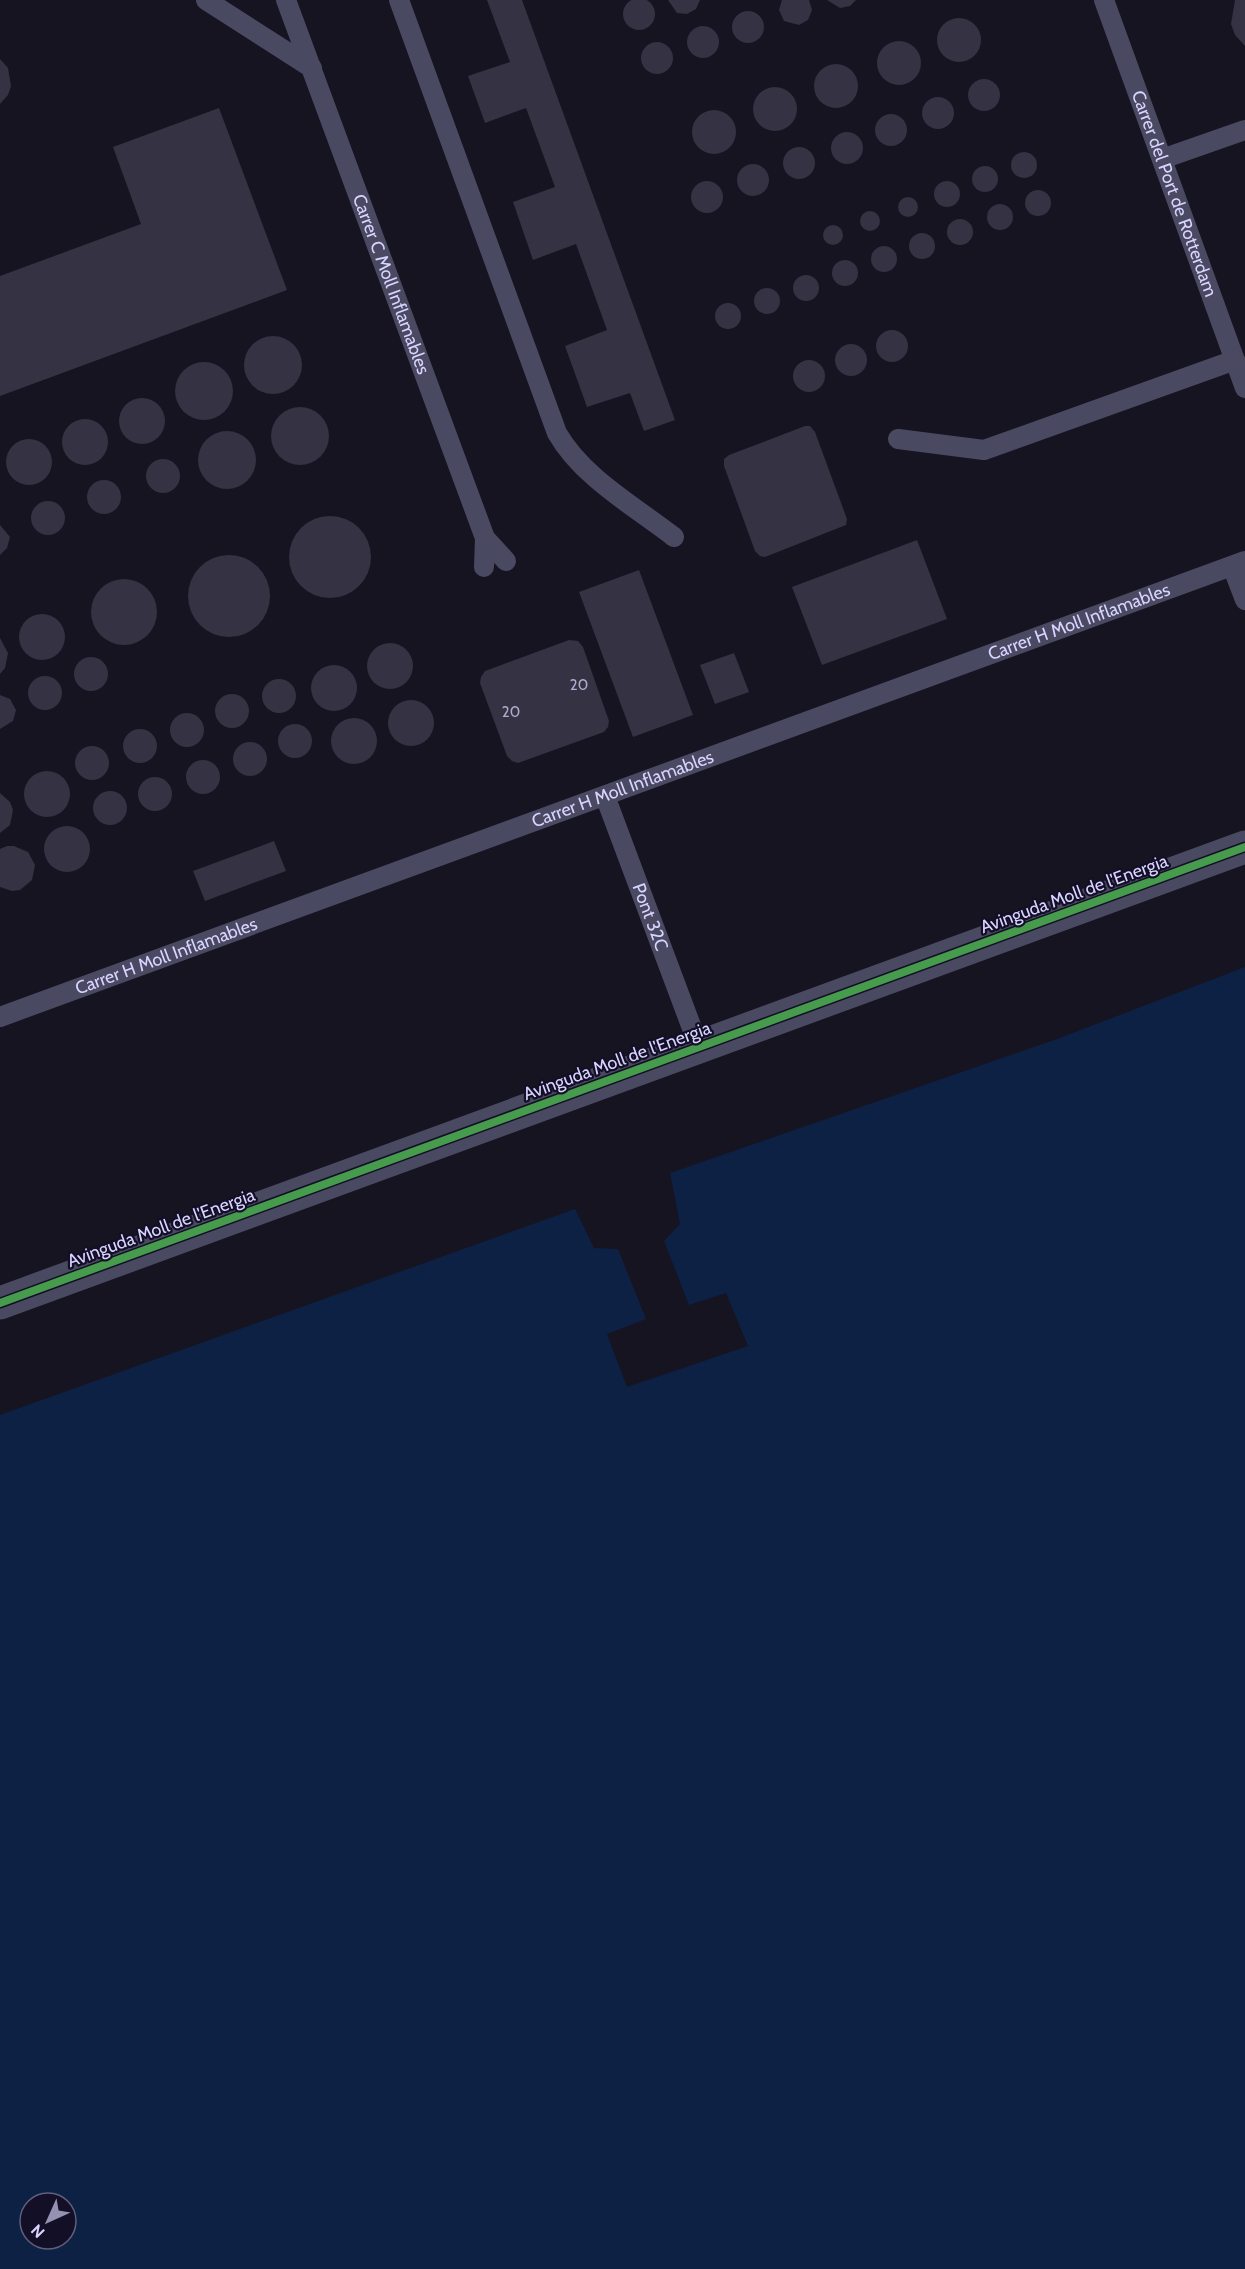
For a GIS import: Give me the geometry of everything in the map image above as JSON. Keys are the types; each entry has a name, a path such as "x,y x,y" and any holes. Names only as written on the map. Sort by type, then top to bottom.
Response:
{"street":[{"name":"Avinguda Moll de l'Energia","path":"0,1302 1245,847"}],"lane":[{"path":"206,0 312,68"},
{"name":"Carrer C Moll Inflamables","path":"286,0 485,538 506,561"},
{"path":"399,0 556,433 568,453 584,468 674,537"},
{"name":"Carrer del Port de Rotterdam","path":"1104,0 1245,388"},
{"path":"1162,159 1245,130"},
{"path":"898,440 984,450 1235,360"},
{"path":"484,567 485,538"},
{"path":"1239,563 1245,600"},
{"name":"Carrer H Moll Inflamables","path":"0,1017 1239,563"},
{"name":"Pont 32C","path":"604,796 699,1047"}],"water":[{"path":"1245,967 1245,2269 0,2269 0,1415 575,1209 594,1248 618,1249 646,1319 607,1334 627,1387 748,1346 726,1293 689,1305 664,1241 680,1224 670,1173 1057,1039"}],"building":[{"path":"639,-2 650,3 655,14 650,25 639,30 628,25 623,14 628,3"},
{"path":"487,0 522,0 675,420 644,431 630,393 587,407 565,346 607,330 576,244 533,260 513,202 555,187 526,108 485,123 468,76 510,62"},
{"path":"668,0 700,0 696,9 687,14 677,13"},
{"path":"782,0 809,0 812,10 808,20 799,25 784,21 779,10"},
{"path":"827,0 856,0 850,6 840,8"},
{"path":"1235,0 1245,0 1245,46 1235,35 1231,24"},
{"path":"748,11 759,16 764,27 759,38 748,43 737,38 732,27 737,16"},
{"path":"959,18 974,25 981,40 974,55 959,62 944,55 937,40 944,25"},
{"path":"703,26 714,31 719,42 714,53 703,58 692,53 687,42 692,31"},
{"path":"899,41 914,48 921,63 914,78 899,85 884,78 877,63 884,48"},
{"path":"657,42 668,47 673,58 668,69 657,74 646,69 641,58 646,47"},
{"path":"0,59 8,68 11,86 8,95 0,104"},
{"path":"836,64 851,71 858,86 851,101 836,108 821,101 814,86 821,71"},
{"path":"984,79 995,84 1000,95 995,106 984,111 973,106 968,95 973,84"},
{"path":"775,87 790,94 797,109 790,124 775,131 760,124 753,109 760,94"},
{"path":"938,97 949,102 954,113 949,124 938,129 927,124 922,113 927,102"},
{"path":"219,108 287,290 0,396 0,276 141,224 113,147"},
{"path":"714,110 729,117 736,132 729,147 714,154 699,147 692,132 699,117"},
{"path":"891,114 902,119 907,130 902,141 891,146 880,141 875,130 880,119"},
{"path":"847,132 858,137 863,148 858,159 847,164 836,159 831,148 836,137"},
{"path":"799,147 810,152 815,163 810,174 799,179 788,174 783,163 788,152"},
{"path":"1024,152 1033,156 1037,165 1033,174 1024,178 1015,174 1011,165 1015,156"},
{"path":"753,164 764,169 769,180 764,191 753,196 742,191 737,180 742,169"},
{"path":"985,166 994,170 998,179 994,188 985,192 976,188 972,179 976,170"},
{"path":"707,181 718,186 723,197 718,208 707,213 696,208 691,197 696,186"},
{"path":"947,181 956,185 960,194 956,203 947,207 938,203 934,194 938,185"},
{"path":"1038,190 1047,194 1051,203 1047,212 1038,216 1029,212 1025,203 1029,194"},
{"path":"908,197 915,200 918,207 915,214 908,217 901,214 898,207 901,200"},
{"path":"1000,204 1009,208 1013,217 1009,226 1000,230 991,226 987,217 991,208"},
{"path":"870,211 877,214 880,221 877,228 870,231 863,228 860,221 863,214"},
{"path":"960,219 969,223 973,232 969,241 960,245 951,241 947,232 951,223"},
{"path":"833,225 840,228 843,235 840,242 833,245 826,242 823,235 826,228"},
{"path":"922,233 931,237 935,246 931,255 922,259 913,255 909,246 913,237"},
{"path":"884,246 893,250 897,259 893,268 884,272 875,268 871,259 875,250"},
{"path":"845,260 854,264 858,273 854,282 845,286 836,282 832,273 836,264"},
{"path":"806,275 815,279 819,288 815,297 806,301 797,297 793,288 797,279"},
{"path":"767,288 776,292 780,301 776,310 767,314 758,310 754,301 758,292"},
{"path":"728,303 737,307 741,316 737,325 728,329 719,325 715,316 719,307"},
{"path":"892,330 903,335 908,346 903,357 892,362 881,357 876,346 881,335"},
{"path":"273,336 284,338 297,349 302,365 300,376 289,389 273,394 262,392 249,381 244,365 246,354 257,341"},
{"path":"851,344 862,349 867,360 862,371 851,376 840,371 835,360 840,349"},
{"path":"809,360 820,365 825,376 820,387 809,392 798,387 793,376 798,365"},
{"path":"204,362 215,364 228,375 233,391 231,402 220,415 204,420 193,418 180,407 175,391 177,380 188,367"},
{"path":"142,398 158,405 165,421 158,437 142,444 126,437 119,421 126,405"},
{"path":"300,407 316,412 324,420 329,436 324,452 316,460 300,465 284,460 276,452 271,436 276,420 284,412"},
{"path":"85,419 101,426 108,442 101,458 85,465 69,458 62,442 69,426"},
{"path":"810,426 815,432 847,519 846,525 765,557 760,556 755,551 724,466 724,459 729,455"},
{"path":"227,431 238,433 251,444 256,460 254,471 243,484 227,489 216,487 203,476 198,460 200,449 211,436"},
{"path":"29,439 45,446 52,462 45,478 29,485 13,478 6,462 13,446"},
{"path":"163,459 175,464 180,476 175,488 163,493 151,488 146,476 151,464"},
{"path":"104,480 116,485 121,497 116,509 104,514 92,509 87,497 92,485"},
{"path":"48,501 60,506 65,518 60,530 48,535 36,530 31,518 36,506"},
{"path":"330,516 346,519 359,528 368,541 371,557 368,573 359,586 346,595 330,598 314,595 301,586 292,573 289,557 292,541 301,528 314,519"},
{"path":"0,525 10,537 7,548 0,555"},
{"path":"917,540 947,619 822,665 792,587"},
{"path":"229,555 245,558 258,567 267,580 270,596 267,612 258,625 245,634 229,637 213,634 200,625 191,612 188,596 191,580 200,567 213,558"},
{"path":"639,570 693,715 633,737 579,592"},
{"path":"117,579 131,579 143,584 152,593 157,612 155,625 148,636 131,645 117,645 105,640 96,631 91,619 91,605 96,593 105,584"},
{"path":"42,614 58,621 65,637 58,653 42,660 26,653 19,637 26,621"},
{"path":"0,638 8,653 5,668 0,674"},
{"path":"569,640 578,641 583,647 609,721 608,727 604,732 518,763 512,761 507,756 480,683 481,677 485,671"},
{"path":"390,643 406,650 413,666 406,682 390,689 374,682 367,666 374,650"},
{"path":"734,653 749,692 715,704 700,665"},
{"path":"91,657 103,662 108,674 103,686 91,691 79,686 74,674 79,662"},
{"path":"334,665 350,672 357,688 350,704 334,711 318,704 311,688 318,672"},
{"path":"45,676 57,681 62,693 57,705 45,710 33,705 28,693 33,681"},
{"path":"279,679 291,684 296,696 291,708 279,713 267,708 262,696 267,684"},
{"path":"232,694 244,699 249,711 244,723 232,728 220,723 215,711 220,699"},
{"path":"0,695 10,699 16,710 13,721 0,729"},
{"path":"411,700 427,707 434,723 427,739 411,746 395,739 388,723 395,707"},
{"path":"187,713 199,718 204,730 199,742 187,747 175,742 170,730 175,718"},
{"path":"354,718 370,725 377,741 370,757 354,764 338,757 331,741 338,725"},
{"path":"295,724 307,729 312,741 307,753 295,758 283,753 278,741 283,729"},
{"path":"140,729 152,734 157,746 152,758 140,763 128,758 123,746 128,734"},
{"path":"250,742 262,747 267,759 262,771 250,776 238,771 233,759 238,747"},
{"path":"92,746 104,751 109,763 104,775 92,780 80,775 75,763 80,751"},
{"path":"203,760 215,765 220,777 215,789 203,794 191,789 186,777 191,765"},
{"path":"47,771 63,778 70,794 63,810 47,817 31,810 24,794 31,778"},
{"path":"155,777 167,782 172,794 167,806 155,811 143,806 138,794 143,782"},
{"path":"110,791 122,796 127,808 122,820 110,825 98,820 93,808 98,796"},
{"path":"0,793 10,802 13,810 10,825 0,833"},
{"path":"67,826 83,833 90,849 83,865 67,872 51,865 44,849 51,833"},
{"path":"274,841 286,871 205,901 193,871"},
{"path":"14,846 28,852 35,865 32,880 20,890 12,891 0,887 0,849"}],"cycle path":[{"path":"0,1303 1245,847"}]}
